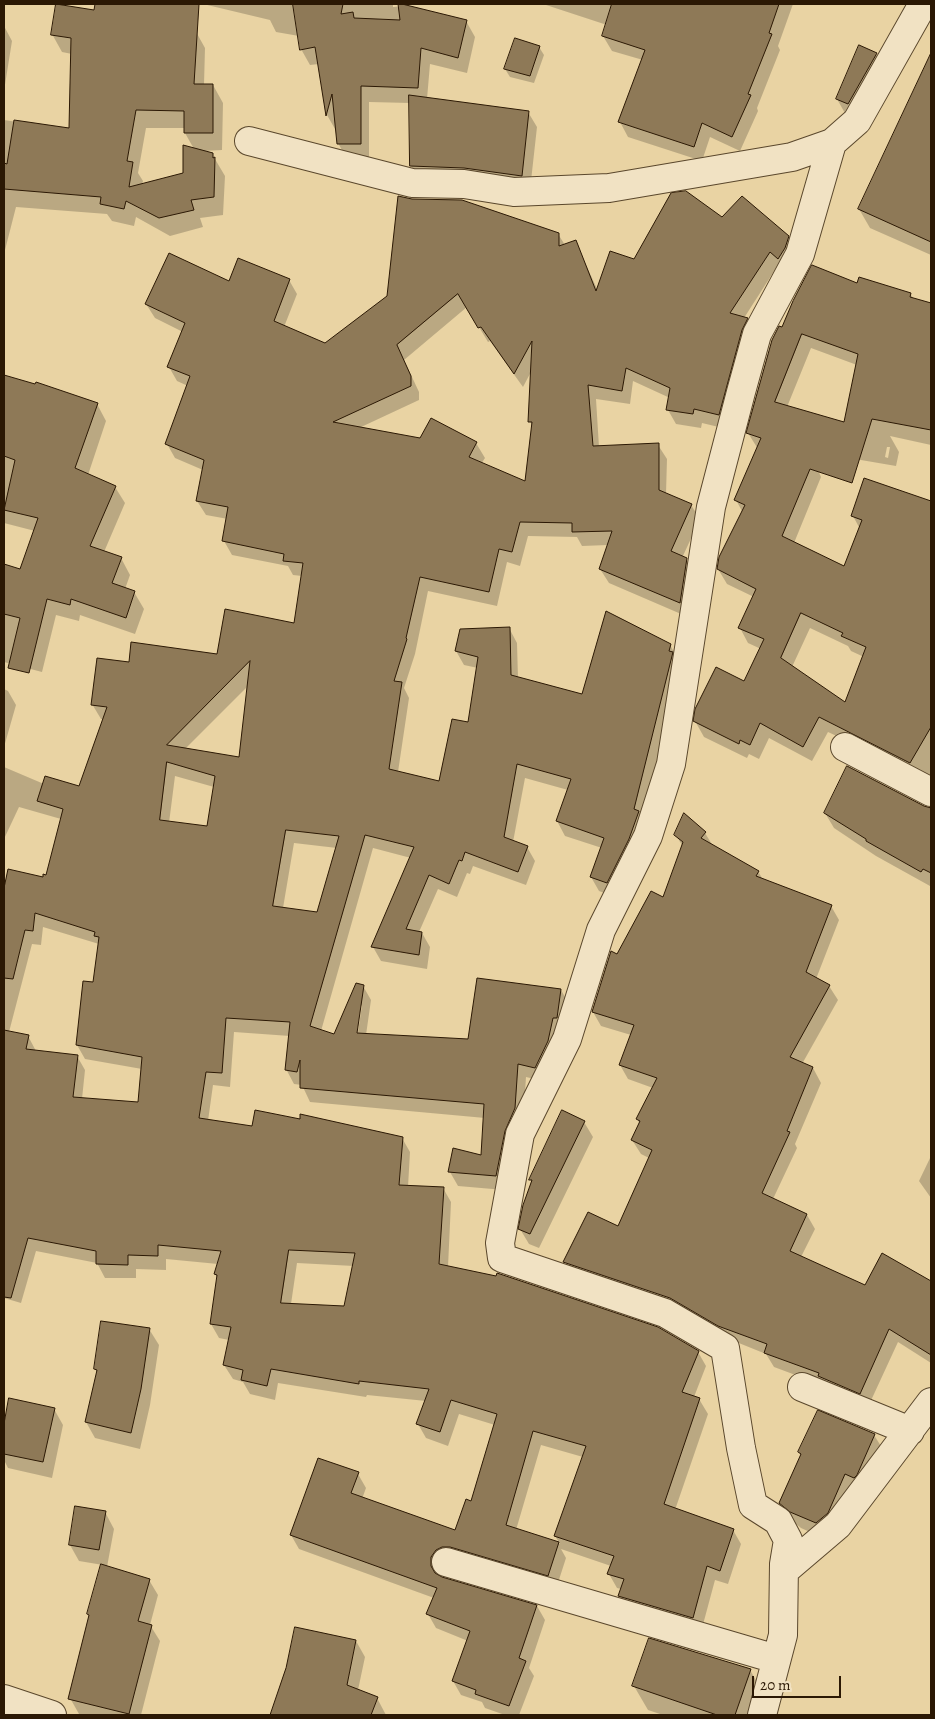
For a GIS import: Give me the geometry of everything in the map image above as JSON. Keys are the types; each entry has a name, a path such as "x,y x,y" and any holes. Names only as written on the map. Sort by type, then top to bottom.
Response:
{"street":[{"path":"249,141 412,183 464,184 514,192 609,188 792,156 832,142 857,121 923,4"},
{"path":"762,1715 783,1635 784,1571 788,1540 778,1521 753,1505 740,1448 726,1348 665,1313 502,1258 500,1243 520,1134 567,1039 601,930 648,836 671,764 711,507 757,334 800,254 832,142"},
{"path":"845,747 931,792"},
{"path":"802,1387 910,1431"},
{"path":"784,1571 838,1526 931,1402"},
{"path":"446,1562 776,1659"},
{"path":"4,1698 52,1715"}],"building":[{"path":"56,4 94,10 95,4 199,4 194,84 213,84 213,133 184,133 184,111 136,110 127,161 133,162 129,187 183,173 183,145 213,153 213,158 215,157 214,197 191,200 194,210 159,218 126,201 124,209 100,204 101,197 4,189 4,163 7,164 14,120 69,128 71,38 51,35"},
{"path":"293,4 343,4 341,14 353,12 354,18 400,20 398,4 402,4 467,20 458,58 421,48 418,88 361,86 361,144 337,144 332,94 326,116 315,47 300,50"},
{"path":"612,4 779,4 769,33 772,34 748,94 751,95 732,137 702,123 694,147 618,122 645,50 602,36"},
{"path":"515,38 540,46 530,76 504,69"},
{"path":"859,45 877,53 848,104 836,99"},
{"path":"931,53 931,242 858,209"},
{"path":"409,95 529,111 522,176 464,168 410,166"},
{"path":"686,191 722,217 742,196 789,236 785,248 778,259 770,252 730,313 748,318 742,330 719,415 694,409 693,414 666,410 670,388 626,368 622,391 588,385 593,446 659,443 659,490 692,504 671,551 687,558 680,603 599,569 612,531 572,532 572,523 520,522 512,552 499,549 489,592 420,577 407,639 394,681 402,682 389,769 439,781 452,719 468,722 478,657 455,651 460,629 510,627 511,675 582,694 606,611 671,644 669,651 673,652 634,809 639,811 629,839 607,883 590,877 604,838 556,821 571,779 517,764 504,837 528,846 518,872 465,852 462,861 459,860 449,884 429,875 406,929 422,932 419,955 371,947 414,847 365,835 310,1026 334,1034 356,983 364,985 357,1033 468,1039 477,978 561,989 557,1018 553,1018 548,1041 535,1068 518,1064 515,1108 505,1131 496,1176 448,1172 453,1148 481,1155 484,1104 300,1088 300,1060 297,1072 285,1070 290,1022 226,1018 222,1073 206,1072 199,1118 252,1126 255,1110 300,1119 300,1114 403,1137 399,1185 444,1187 439,1264 496,1276 497,1273 658,1327 699,1351 682,1392 700,1398 664,1504 734,1529 720,1571 707,1566 693,1618 618,1596 624,1579 607,1574 614,1556 554,1536 586,1446 533,1431 506,1525 559,1542 548,1576 450,1547 442,1547 436,1550 431,1557 431,1566 435,1573 442,1577 537,1605 519,1658 526,1661 509,1706 475,1694 476,1690 452,1681 470,1631 426,1614 437,1588 290,1535 318,1458 359,1472 351,1493 455,1530 466,1499 471,1501 497,1414 451,1400 440,1432 416,1424 429,1389 359,1381 359,1384 271,1369 267,1386 241,1380 243,1370 223,1365 231,1327 210,1324 217,1275 214,1274 221,1251 158,1245 158,1256 128,1255 128,1265 96,1264 96,1251 28,1238 11,1298 4,1297 4,1030 29,1035 26,1049 78,1055 73,1097 138,1102 142,1057 76,1045 83,981 93,982 99,937 94,936 95,932 35,913 33,931 25,930 13,979 4,978 4,888 8,869 43,877 43,874 46,875 63,809 37,801 45,776 79,786 107,707 91,705 97,658 129,662 131,642 217,654 225,609 294,623 303,563 283,561 284,554 222,541 228,507 196,501 204,460 165,444 190,376 167,367 185,323 145,304 169,253 229,281 238,258 290,279 274,321 325,343 387,296 398,196 412,199 462,200 559,233 559,246 576,240 596,291 610,251 634,259 671,193","holes":["458,294 478,328 481,327 514,374 532,341 528,422 532,422 525,481 469,457 477,442 431,418 420,438 333,422 411,386 411,376 397,345","250,661 239,757 167,745","167,762 215,776 207,826 160,820","286,830 339,836 317,912 273,906","289,1250 355,1253 344,1306 281,1303"]},
{"path":"812,265 857,283 859,277 911,293 910,297 931,303 931,430 872,419 852,483 810,469 782,536 844,566 862,520 851,516 864,478 931,501 931,727 910,763 819,717 803,747 760,723 750,745 740,740 739,744 693,721 695,709 716,667 744,681 764,639 738,628 756,589 717,569 719,557 745,505 734,500 761,438 746,433 772,340 779,326 782,327","holes":["802,334 858,354 844,422 775,402","801,613 843,633 841,636 866,647 845,702 781,658"]},
{"path":"4,375 35,384 36,382 98,403 75,468 116,486 90,546 122,557 112,583 135,591 126,618 71,599 70,605 47,599 29,673 8,668 20,618 4,614 4,564 20,569 38,518 4,510 15,460 4,456"},
{"path":"847,766 931,808 931,873 923,869 921,872 866,841 866,839 824,813"},
{"path":"684,813 706,832 701,838 759,871 756,876 832,905 806,972 830,985 790,1057 813,1067 787,1131 790,1132 762,1193 807,1214 790,1251 865,1285 882,1253 931,1281 931,1355 889,1329 860,1394 818,1376 819,1373 764,1353 767,1344 718,1326 670,1298 563,1262 588,1212 618,1226 652,1150 631,1140 640,1121 636,1119 657,1078 619,1065 634,1025 592,1012 611,951 617,954 651,891 663,897 683,842 674,835"},
{"path":"562,1110 585,1121 530,1234 518,1229 523,1205 532,1180 529,1180"},
{"path":"101,1321 150,1328 141,1389 131,1433 85,1422 97,1370 94,1369"},
{"path":"9,1398 55,1408 43,1462 4,1454 4,1424"},
{"path":"818,1410 875,1434 857,1475 854,1478 845,1474 828,1513 816,1523 790,1512 779,1503 801,1454 798,1452"},
{"path":"75,1506 106,1511 99,1550 69,1545"},
{"path":"101,1564 150,1579 138,1621 152,1625 129,1714 68,1699 89,1615 87,1614"},
{"path":"295,1627 356,1640 347,1685 378,1697 371,1715 270,1715 286,1668"},
{"path":"649,1638 751,1669 735,1715 717,1715 632,1686"}]}
